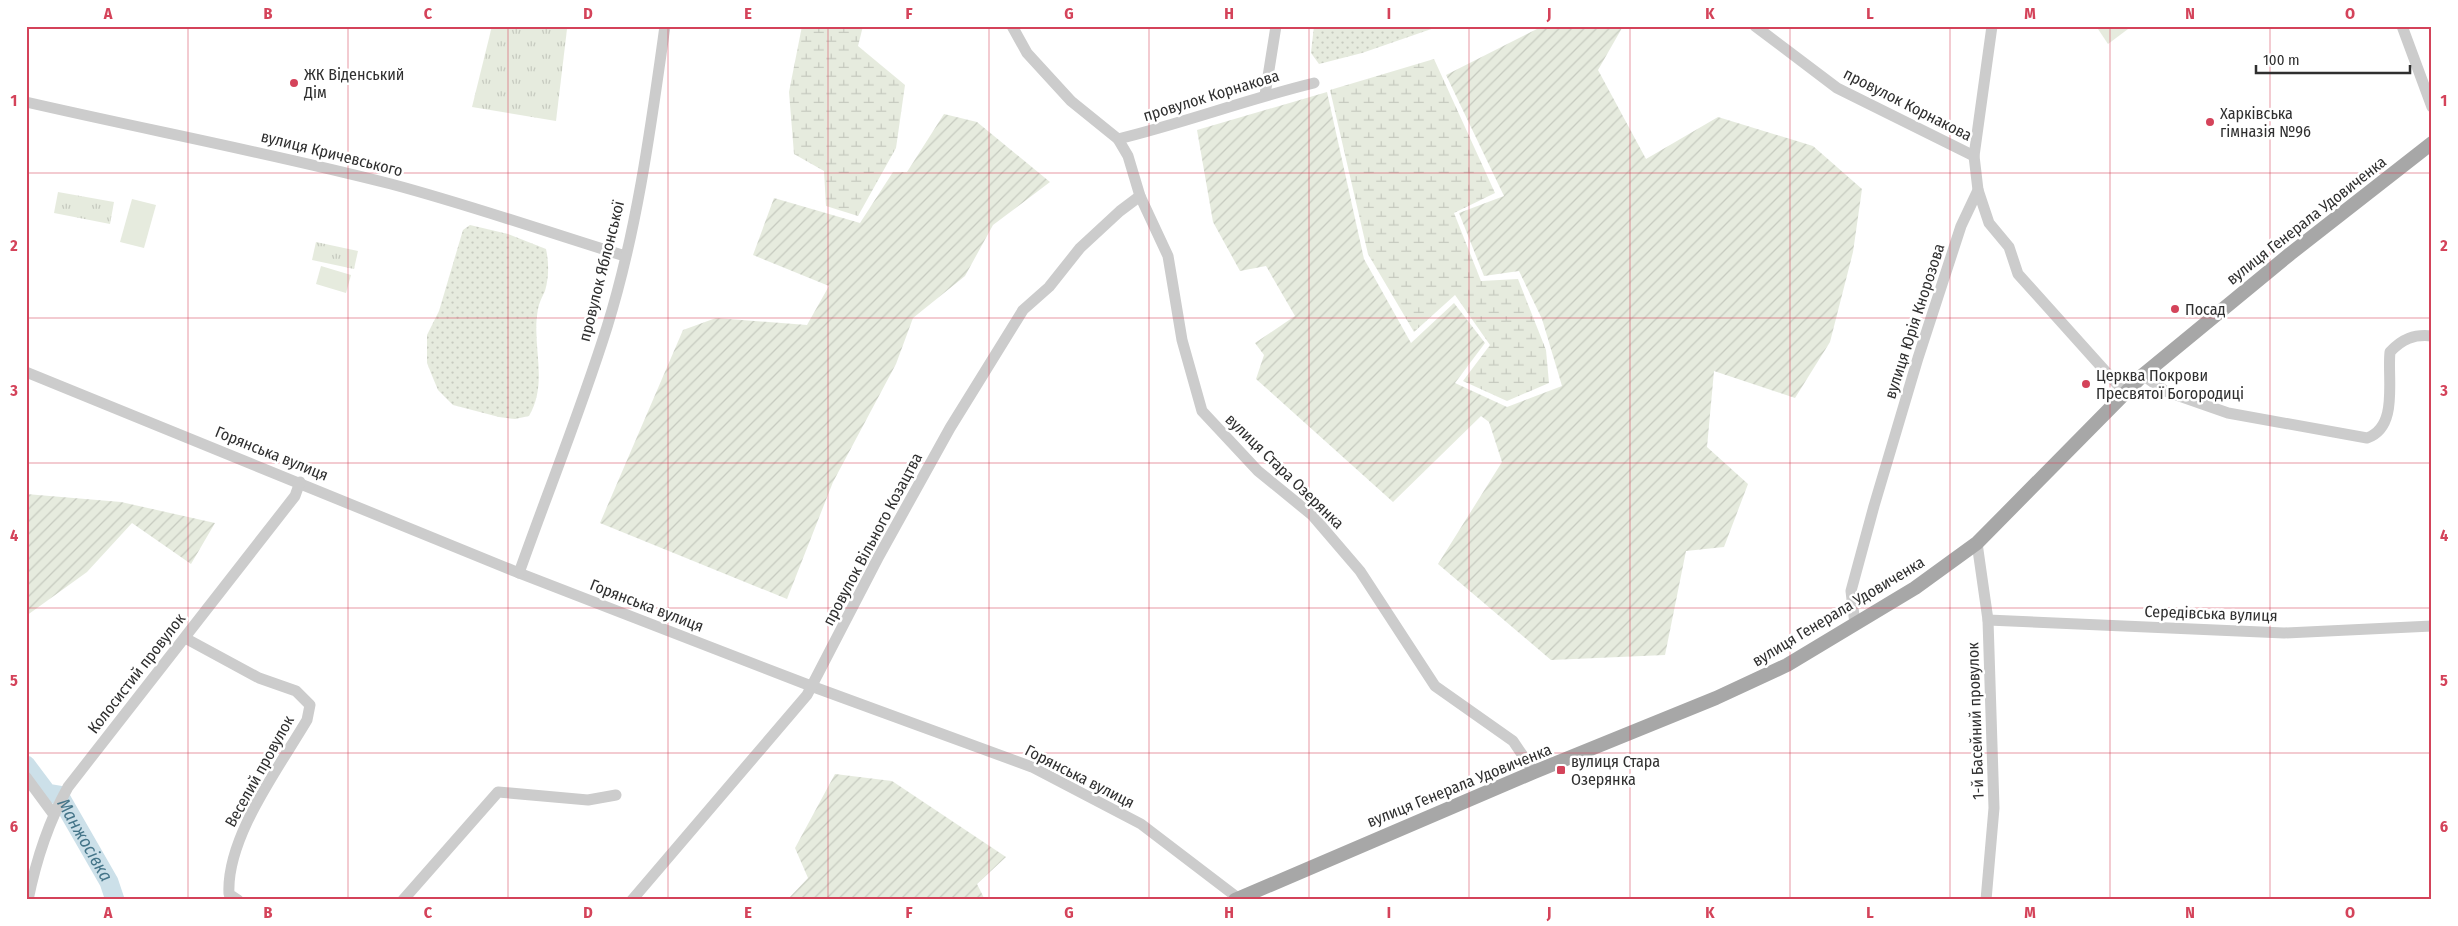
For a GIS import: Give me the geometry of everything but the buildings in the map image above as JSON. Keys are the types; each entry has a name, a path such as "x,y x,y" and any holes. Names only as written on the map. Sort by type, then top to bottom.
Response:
{"main road":[{"name":"вулиця Генерала Удовиченка","path":"1236,899 1534,772 1716,698 1788,664 1915,588 1977,543 2124,392 2143,375 2245,290 2432,143"}],"street":[{"name":"провулок Яблонської","path":"519,573 607,327 625,256 650,131 665,26"},
{"name":"вулиця Стара Озерянка","path":"1012,26 1027,53 1071,101 1118,139 1128,156 1140,196 1168,256 1182,340 1202,411 1258,471 1312,515 1360,571 1435,686 1513,741 1534,772"},
{"path":"1265,95 1276,26"},
{"name":"провулок Корнакова","path":"1755,26 1838,88 1974,156"},
{"path":"1992,26 1974,156 1978,190 1990,223 2009,247 2018,274 2124,392"},
{"path":"2402,26 2432,107"},
{"name":"провулок Корнакова","path":"1118,139 1157,130 1265,95 1314,83"},
{"name":"вулиця Кричевського","path":"26,102 241,148 390,184 494,213 625,256"},
{"name":"вулиця Юрія Кнорозова","path":"1855,624 1852,591 1874,506 1918,358 1961,226 1978,190"},
{"name":"провулок Вільного Козацтва","path":"632,900 807,695 879,556 950,428 1023,310 1049,287 1080,248 1120,211 1140,196"},
{"path":"2143,375 2165,391 2228,413 2367,438 2380,432 2384,426 2388,408 2390,352 2407,338 2417,335 2432,336"},
{"name":"Горянська вулиця","path":"26,372 300,482 519,573 811,686 1032,767 1141,824 1236,899"},
{"name":"Колосистий провулок","path":"28,900 35,864 55,811 68,787 295,496 300,482"},
{"name":"1-й Басейний провулок","path":"1977,543 1988,620 1994,808 1986,900"},
{"name":"Середівська вулиця","path":"1988,620 2284,633 2432,626"},
{"name":"Веселий провулок","path":"185,638 259,678 296,691 310,705 307,720 242,831 228,876 229,894 238,900"},
{"path":"26,777 55,811"},
{"path":"403,900 498,792 588,800 616,795"}],"green space":[{"path":"492,26 544,26 567,29 556,121 472,107"},
{"path":"802,26 863,26 858,46 905,85 896,148 858,216 826,206 824,171 794,154 789,92"},
{"path":"1314,26 1440,26 1362,53 1319,64 1311,53"},
{"path":"1543,26 1621,26 1622,28 1598,70 1646,159 1718,117 1813,146 1862,189 1853,252 1830,342 1795,398 1714,371 1707,447 1748,484 1724,547 1686,551 1665,655 1551,660 1438,564 1502,462 1489,422 1481,416 1393,502 1256,379 1264,355 1255,343 1295,316 1266,266 1240,271 1213,222 1197,130 1327,92 1364,259 1411,343 1454,303 1485,343 1455,383 1507,407 1562,386 1542,319 1519,271 1484,276 1459,213 1504,196 1446,75"},
{"path":"2096,26 2132,26 2108,44"},
{"path":"1434,59 1495,193 1454,213 1481,281 1518,279 1546,350 1549,383 1507,401 1463,381 1490,345 1455,295 1414,332 1368,254 1330,90"},
{"path":"944,114 977,122 1050,182 993,225 965,276 913,318 896,364 833,482 787,599 600,523 683,330 716,318 807,325 829,286 753,255 774,198 860,223 893,172 907,172"},
{"path":"58,192 114,202 110,224 54,213"},
{"path":"132,199 156,205 144,248 120,242"},
{"path":"470,225 508,234 546,249 547,280 545,291 538,307 536,323 538,390 529,416 515,419 499,417 453,405 438,390 427,363 427,335 439,311 463,230"},
{"path":"316,242 358,251 354,269 312,260"},
{"path":"321,266 351,275 346,293 316,284"},
{"path":"26,494 121,502 215,523 191,564 132,523 87,572 26,616"},
{"path":"835,774 892,781 1006,857 977,884 985,900 787,900 808,878 795,848"}],"waterway":[{"name":"Манжосівка","path":"26,765 47,793 59,795 109,882 115,900"}],"place":[{"name":"ЖК Віденський Дім","path":"294,83"},
{"name":"Харківська гімназія №96","path":"2210,122"},
{"name":"Посад","path":"2175,309"},
{"name":"Церква Покрови Пресвятої Богородиці","path":"2086,384"},
{"name":"вулиця Стара Озерянка","path":"1561,770"}]}
